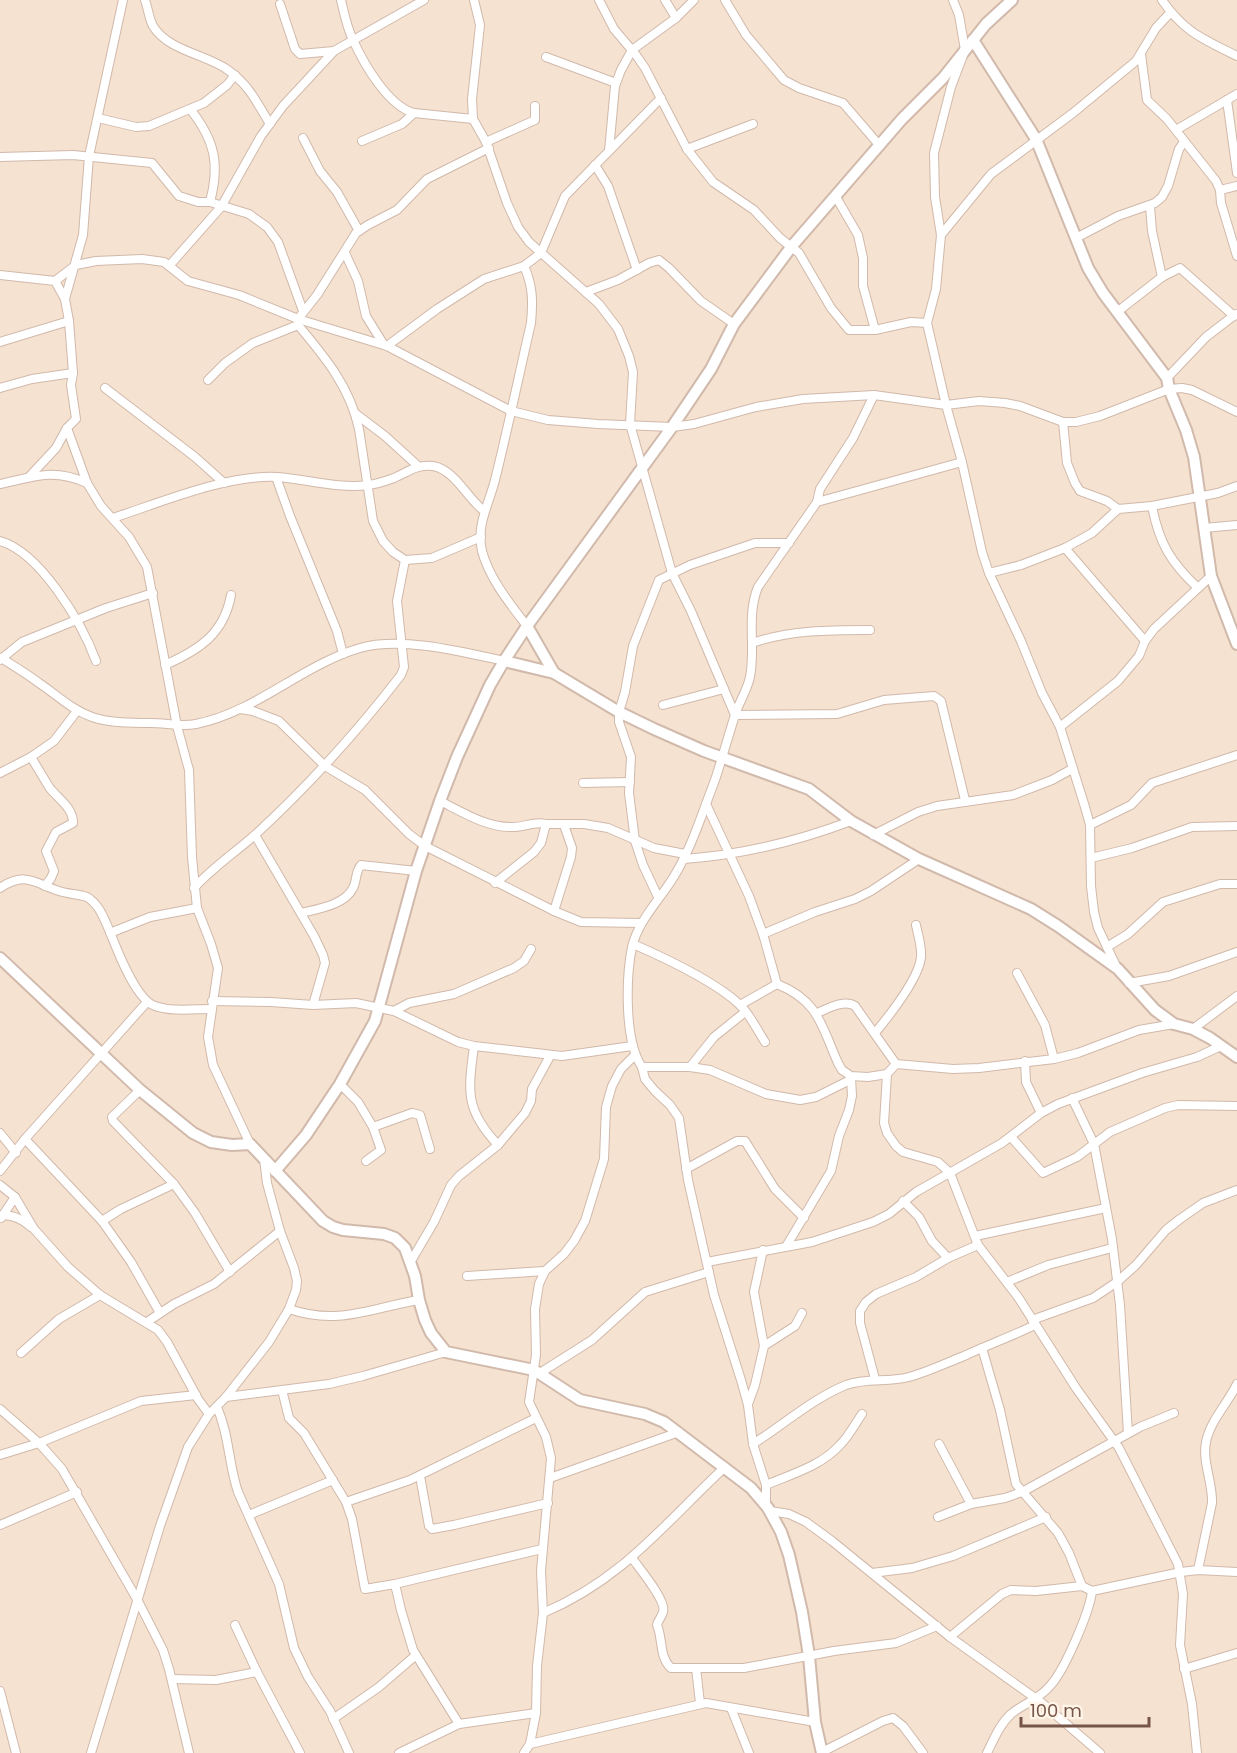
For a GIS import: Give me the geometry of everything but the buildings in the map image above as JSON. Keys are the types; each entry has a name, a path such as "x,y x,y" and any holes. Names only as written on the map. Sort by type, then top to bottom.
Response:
{"street":[{"path":"65,299 83,235 89,156 123,0"},
{"path":"145,0 152,23 158,33 235,75 253,93 270,124"},
{"path":"341,0 352,39 372,75 384,90 408,111 414,113 473,119"},
{"path":"169,266 221,207 261,135 283,106 334,51 424,0"},
{"path":"474,0 480,25 472,99 473,119 488,145 507,203 518,227 541,253 599,304 618,329 633,372 630,424 672,573 691,611 735,715"},
{"path":"599,0 614,29 632,50 662,98 687,149 713,182 754,210 780,238 799,253 831,308 849,330 875,330 911,322 927,323"},
{"path":"665,0 676,18"},
{"path":"609,151 616,83 632,50 676,18 694,0"},
{"path":"725,0 746,35 784,80 799,88 843,103 880,146"},
{"path":"953,0 959,15 965,50 951,87 934,153 935,197 941,235 936,289 927,323 980,544 989,573 1042,693 1060,727 1090,825 1091,886 1094,912 1118,969 1155,1010 1174,1024 1193,1029 1237,1057"},
{"path":"275,1171 306,1135 340,1084 375,1021 380,1010 416,872 440,801 457,757 490,685 526,626 672,427 711,369 734,324 792,246 902,119 943,78 986,24 1012,0"},
{"path":"1162,0 1170,13 1188,31 1237,56"},
{"path":"280,4 295,49 300,54 334,51"},
{"path":"941,235 991,174 1111,82 1141,54 1156,28 1170,13"},
{"path":"973,40 1036,139 1088,268 1168,384 1191,445 1211,576 1237,644"},
{"path":"1141,54 1147,100 1176,130 1220,190 1221,203 1237,256"},
{"path":"546,57 616,83"},
{"path":"98,118 136,127 143,126 191,110 215,96 235,75"},
{"path":"1176,130 1237,94"},
{"path":"386,346 484,279 524,266 541,253 565,196 662,98"},
{"path":"1227,100 1237,173"},
{"path":"208,380 225,363 253,343 298,322 303,311 317,295 359,231 397,210 427,179 532,122 536,118 535,106"},
{"path":"191,110 207,133 215,156 216,173 210,202"},
{"path":"362,141 402,124 414,113"},
{"path":"687,149 753,124"},
{"path":"303,138 320,171 337,192 359,231"},
{"path":"1076,238 1127,212 1150,206 1162,197 1168,186 1179,149 1184,142"},
{"path":"0,157 89,156 152,163 179,196 198,202 210,202 249,214 272,233 278,242 303,311"},
{"path":"595,165 608,186 637,270"},
{"path":"1220,190 1237,186"},
{"path":"836,196 858,235 864,258 863,286 875,330"},
{"path":"1150,206 1152,231 1162,277"},
{"path":"345,253 358,281 366,316 386,346"},
{"path":"0,275 55,281 76,265 96,261 142,259 164,262 188,281 239,295 298,322 386,346 511,411 548,420 672,427 694,424 756,407 803,399 874,395 946,405 979,401 1005,403 1020,406 1063,422 1076,422 1100,416 1168,384 1206,337 1235,315 1180,268 1162,277 1117,312"},
{"path":"586,292 637,270 649,262 659,260 701,301 734,324"},
{"path":"524,266 531,282 533,298 531,323 495,482 484,511 481,537 482,550 490,572 554,673"},
{"path":"29,477 56,448 67,428 76,419 71,385 73,373 69,321 65,299 55,281"},
{"path":"0,342 69,321"},
{"path":"298,322 335,372 356,414 373,521 388,548 405,560 432,558 481,537"},
{"path":"0,388 32,379 73,373"},
{"path":"1168,384 1192,390 1237,412"},
{"path":"105,388 195,457 224,483"},
{"path":"768,1508 766,1485 753,1444 748,1405 714,1295 686,1169 679,1118 645,1079 642,1067 635,1055 632,1046 627,989 633,944 641,923 672,880 685,857 706,804 750,676 752,601 758,587 817,502 820,489 853,438 874,395"},
{"path":"356,414 386,436 418,466"},
{"path":"1063,422 1067,463 1080,491 1107,501 1118,509"},
{"path":"67,428 87,483 101,506 129,537 140,554 147,567 153,593 177,726 189,770 194,888 197,908 218,968 208,1037 213,1065 250,1144 323,1221 343,1230 384,1234 394,1238 405,1248 411,1261 425,1320 431,1333 446,1352"},
{"path":"817,502 962,462"},
{"path":"112,518 244,478 276,477 345,486 367,485 396,477 418,466 433,466 442,469 484,511"},
{"path":"0,484 55,474 87,483"},
{"path":"276,477 337,632 343,654"},
{"path":"989,573 1021,565 1065,548 1092,533 1118,509 1152,506 1218,493 1237,486"},
{"path":"1152,506 1156,526 1171,560 1198,588"},
{"path":"1204,528 1237,525"},
{"path":"0,541 11,544 26,556 58,591 78,619 96,661"},
{"path":"658,897 635,841 630,806 631,757 619,722 619,712 633,646 640,625 659,580 690,565 755,543 789,543"},
{"path":"1065,548 1145,641"},
{"path":"194,888 218,864 255,835 326,766 401,675 404,667 397,601 405,560"},
{"path":"1060,727 1118,681 1139,656 1145,641 1154,629 1211,576"},
{"path":"153,593 78,619 22,642 1,659 39,682 77,711 95,718 177,726 195,724 240,709 343,654 384,644 459,651 554,673 619,712 722,758 809,789 873,835 918,859 1031,909 1118,969"},
{"path":"165,666 193,652 213,635 227,614 231,595"},
{"path":"752,643 771,636 800,632 870,630"},
{"path":"663,705 724,689"},
{"path":"735,715 837,714 884,700 934,696 941,701 965,800"},
{"path":"240,709 253,711 279,721 326,766 365,790 409,834 425,846 554,912 581,922 641,923"},
{"path":"0,773 32,757 54,741 77,711"},
{"path":"1090,825 1131,805 1152,783 1237,755"},
{"path":"32,757 51,789 71,812 73,819 73,823 56,832 45,853 54,871 45,885"},
{"path":"873,835 918,812 965,800 985,800 1013,795 1052,780 1072,769"},
{"path":"583,783 630,782"},
{"path":"440,801 478,820 507,827 538,822 564,825 584,824 608,828 635,841 685,857 729,854 795,840 851,821"},
{"path":"706,804 749,896 763,934 777,984"},
{"path":"495,883 534,852 541,843 546,824"},
{"path":"554,912 572,848 564,825"},
{"path":"1091,858 1132,848 1192,827 1237,826"},
{"path":"255,835 314,936 325,963 314,1005"},
{"path":"763,934 815,912 855,899 889,880 918,859"},
{"path":"301,913 334,903 353,891 358,868 361,866 416,872"},
{"path":"0,888 14,880 30,878 92,901 106,921 136,986 147,1002 162,1008 271,1002 314,1005 356,1003 380,1010 394,1011 458,1042 474,1046 550,1056 632,1046"},
{"path":"1107,947 1140,924 1163,902 1220,884 1237,884"},
{"path":"110,933 150,917 197,908"},
{"path":"875,1033 899,1002 919,968 921,948 915,925"},
{"path":"633,944 700,978 740,1005 765,1042"},
{"path":"394,1011 409,1003 454,994 514,968 524,961 531,949"},
{"path":"1129,983 1169,976 1237,952"},
{"path":"0,958 140,1090 194,1133 211,1142 232,1145 250,1144"},
{"path":"1017,973 1045,1025 1054,1059"},
{"path":"740,1005 777,984"},
{"path":"777,984 790,989 817,1013 837,1063 851,1078 852,1096 831,1171 787,1245"},
{"path":"1193,1029 1237,996"},
{"path":"0,1171 25,1139 147,1002"},
{"path":"817,1013 850,1003 855,1006 896,1064"},
{"path":"690,1067 714,1037 746,1012"},
{"path":"896,1064 962,1069 1054,1059 1078,1053 1139,1030 1174,1024"},
{"path":"474,1046 471,1102 477,1121 498,1145"},
{"path":"708,1262 812,1242 873,1222 889,1214 903,1200 1011,1137 1041,1113 1072,1098 1142,1073 1197,1057 1221,1046"},
{"path":"526,1750 536,1713 537,1666 543,1613 542,1549 550,1478 550,1452 546,1437 529,1402 529,1395 537,1372 535,1309 539,1284 545,1270 564,1254 585,1221 604,1160 606,1107 612,1086 621,1069 635,1055"},
{"path":"411,1261 434,1222 451,1185 498,1145 530,1106 532,1089 550,1056"},
{"path":"1024,1061 1026,1082 1041,1113"},
{"path":"896,1064 887,1074 884,1124 886,1133 903,1152 938,1162 950,1173 978,1245 1007,1282 1076,1388 1114,1441 1131,1470 1180,1572 1183,1594 1180,1645 1192,1704 1197,1753"},
{"path":"642,1067 690,1067 710,1070 748,1088 800,1100 816,1097 851,1078 887,1074"},
{"path":"340,1084 358,1102 374,1126 381,1150 366,1161"},
{"path":"140,1090 112,1117 113,1121 174,1184 195,1213 230,1272"},
{"path":"1072,1098 1094,1144 1106,1208 1120,1305 1128,1433"},
{"path":"1011,1137 1042,1173 1077,1157 1102,1137 1127,1123 1165,1108 1187,1105 1237,1106"},
{"path":"374,1126 416,1113 422,1118 430,1149"},
{"path":"0,1132 16,1153"},
{"path":"25,1139 102,1221 131,1262 160,1313"},
{"path":"686,1169 737,1141 745,1141 775,1190 804,1218"},
{"path":"91,1753 110,1684 160,1526 188,1448 209,1414 226,1397 269,1342 289,1309 296,1290 297,1281 267,1183 264,1159"},
{"path":"0,1182 15,1197 34,1229"},
{"path":"102,1221 174,1184"},
{"path":"753,1444 820,1398 844,1386 859,1381 906,1378 930,1370 982,1348 1034,1322 1093,1298 1117,1282 1180,1218 1203,1203 1237,1190"},
{"path":"1,1217 15,1197"},
{"path":"903,1200 918,1217 932,1241 948,1258"},
{"path":"975,1236 1106,1208"},
{"path":"1,1217 14,1216 24,1221 68,1267 100,1295 158,1330 209,1414"},
{"path":"147,1322 214,1284 280,1231"},
{"path":"875,1379 860,1323 860,1311 866,1302 876,1294 916,1277 948,1258 978,1245"},
{"path":"1007,1282 1048,1265 1112,1248"},
{"path":"748,1405 764,1346 754,1292 763,1250"},
{"path":"467,1276 545,1270"},
{"path":"537,1372 592,1340 645,1292 710,1272"},
{"path":"21,1353 59,1319 100,1295"},
{"path":"289,1309 309,1316 331,1318 419,1300"},
{"path":"764,1346 795,1326 802,1313"},
{"path":"982,1348 1000,1410 1016,1484 1046,1517 1069,1553 1082,1586"},
{"path":"226,1397 363,1376 446,1352 537,1372 580,1400 645,1414 664,1422 752,1488 768,1508 782,1532 789,1555 809,1656 815,1722 822,1753 893,1718 903,1726 923,1753"},
{"path":"1198,1570 1212,1503 1206,1443 1211,1428 1237,1384"},
{"path":"282,1390 289,1418 304,1434 346,1502 352,1519 363,1586 368,1589 395,1584 542,1549"},
{"path":"0,1455 39,1443 141,1401 196,1395"},
{"path":"217,1407 229,1440 234,1479 279,1584 294,1648 333,1719 348,1753"},
{"path":"0,1408 53,1458 77,1492 99,1536 138,1601 163,1650 172,1679 186,1752"},
{"path":"938,1517 971,1504 1005,1498 1022,1492 1128,1433 1174,1413"},
{"path":"766,1485 806,1469 828,1455 840,1444 862,1414"},
{"path":"346,1502 420,1476 536,1418"},
{"path":"550,1478 679,1432"},
{"path":"939,1444 971,1504"},
{"path":"543,1613 567,1604 598,1585 632,1558 725,1467"},
{"path":"420,1476 429,1526 432,1528 548,1503"},
{"path":"249,1515 333,1479"},
{"path":"0,1525 77,1492"},
{"path":"768,1508 806,1522 950,1637 1035,1698 1100,1753"},
{"path":"872,1574 912,1568 953,1556 1046,1517"},
{"path":"632,1558 649,1580 663,1607 663,1613 657,1625 662,1653 667,1664 672,1668 744,1668 896,1643 937,1626"},
{"path":"950,1637 1006,1592 1082,1586 1092,1591 1180,1572 1198,1570 1237,1572"},
{"path":"395,1584 416,1655 459,1724"},
{"path":"987,1753 1002,1724 1012,1713 1051,1686 1090,1606 1092,1591"},
{"path":"235,1625 300,1753"},
{"path":"1184,1669 1237,1653"},
{"path":"333,1719 379,1688 416,1655"},
{"path":"696,1668 700,1703"},
{"path":"172,1679 216,1680 257,1672"},
{"path":"0,1691 16,1753"},
{"path":"526,1750 700,1703 815,1722"},
{"path":"731,1708 749,1753"},
{"path":"399,1753 459,1724 536,1713"}],"shaded area":[{"path":"0,0 1237,0 1237,1753 0,1753"}]}
